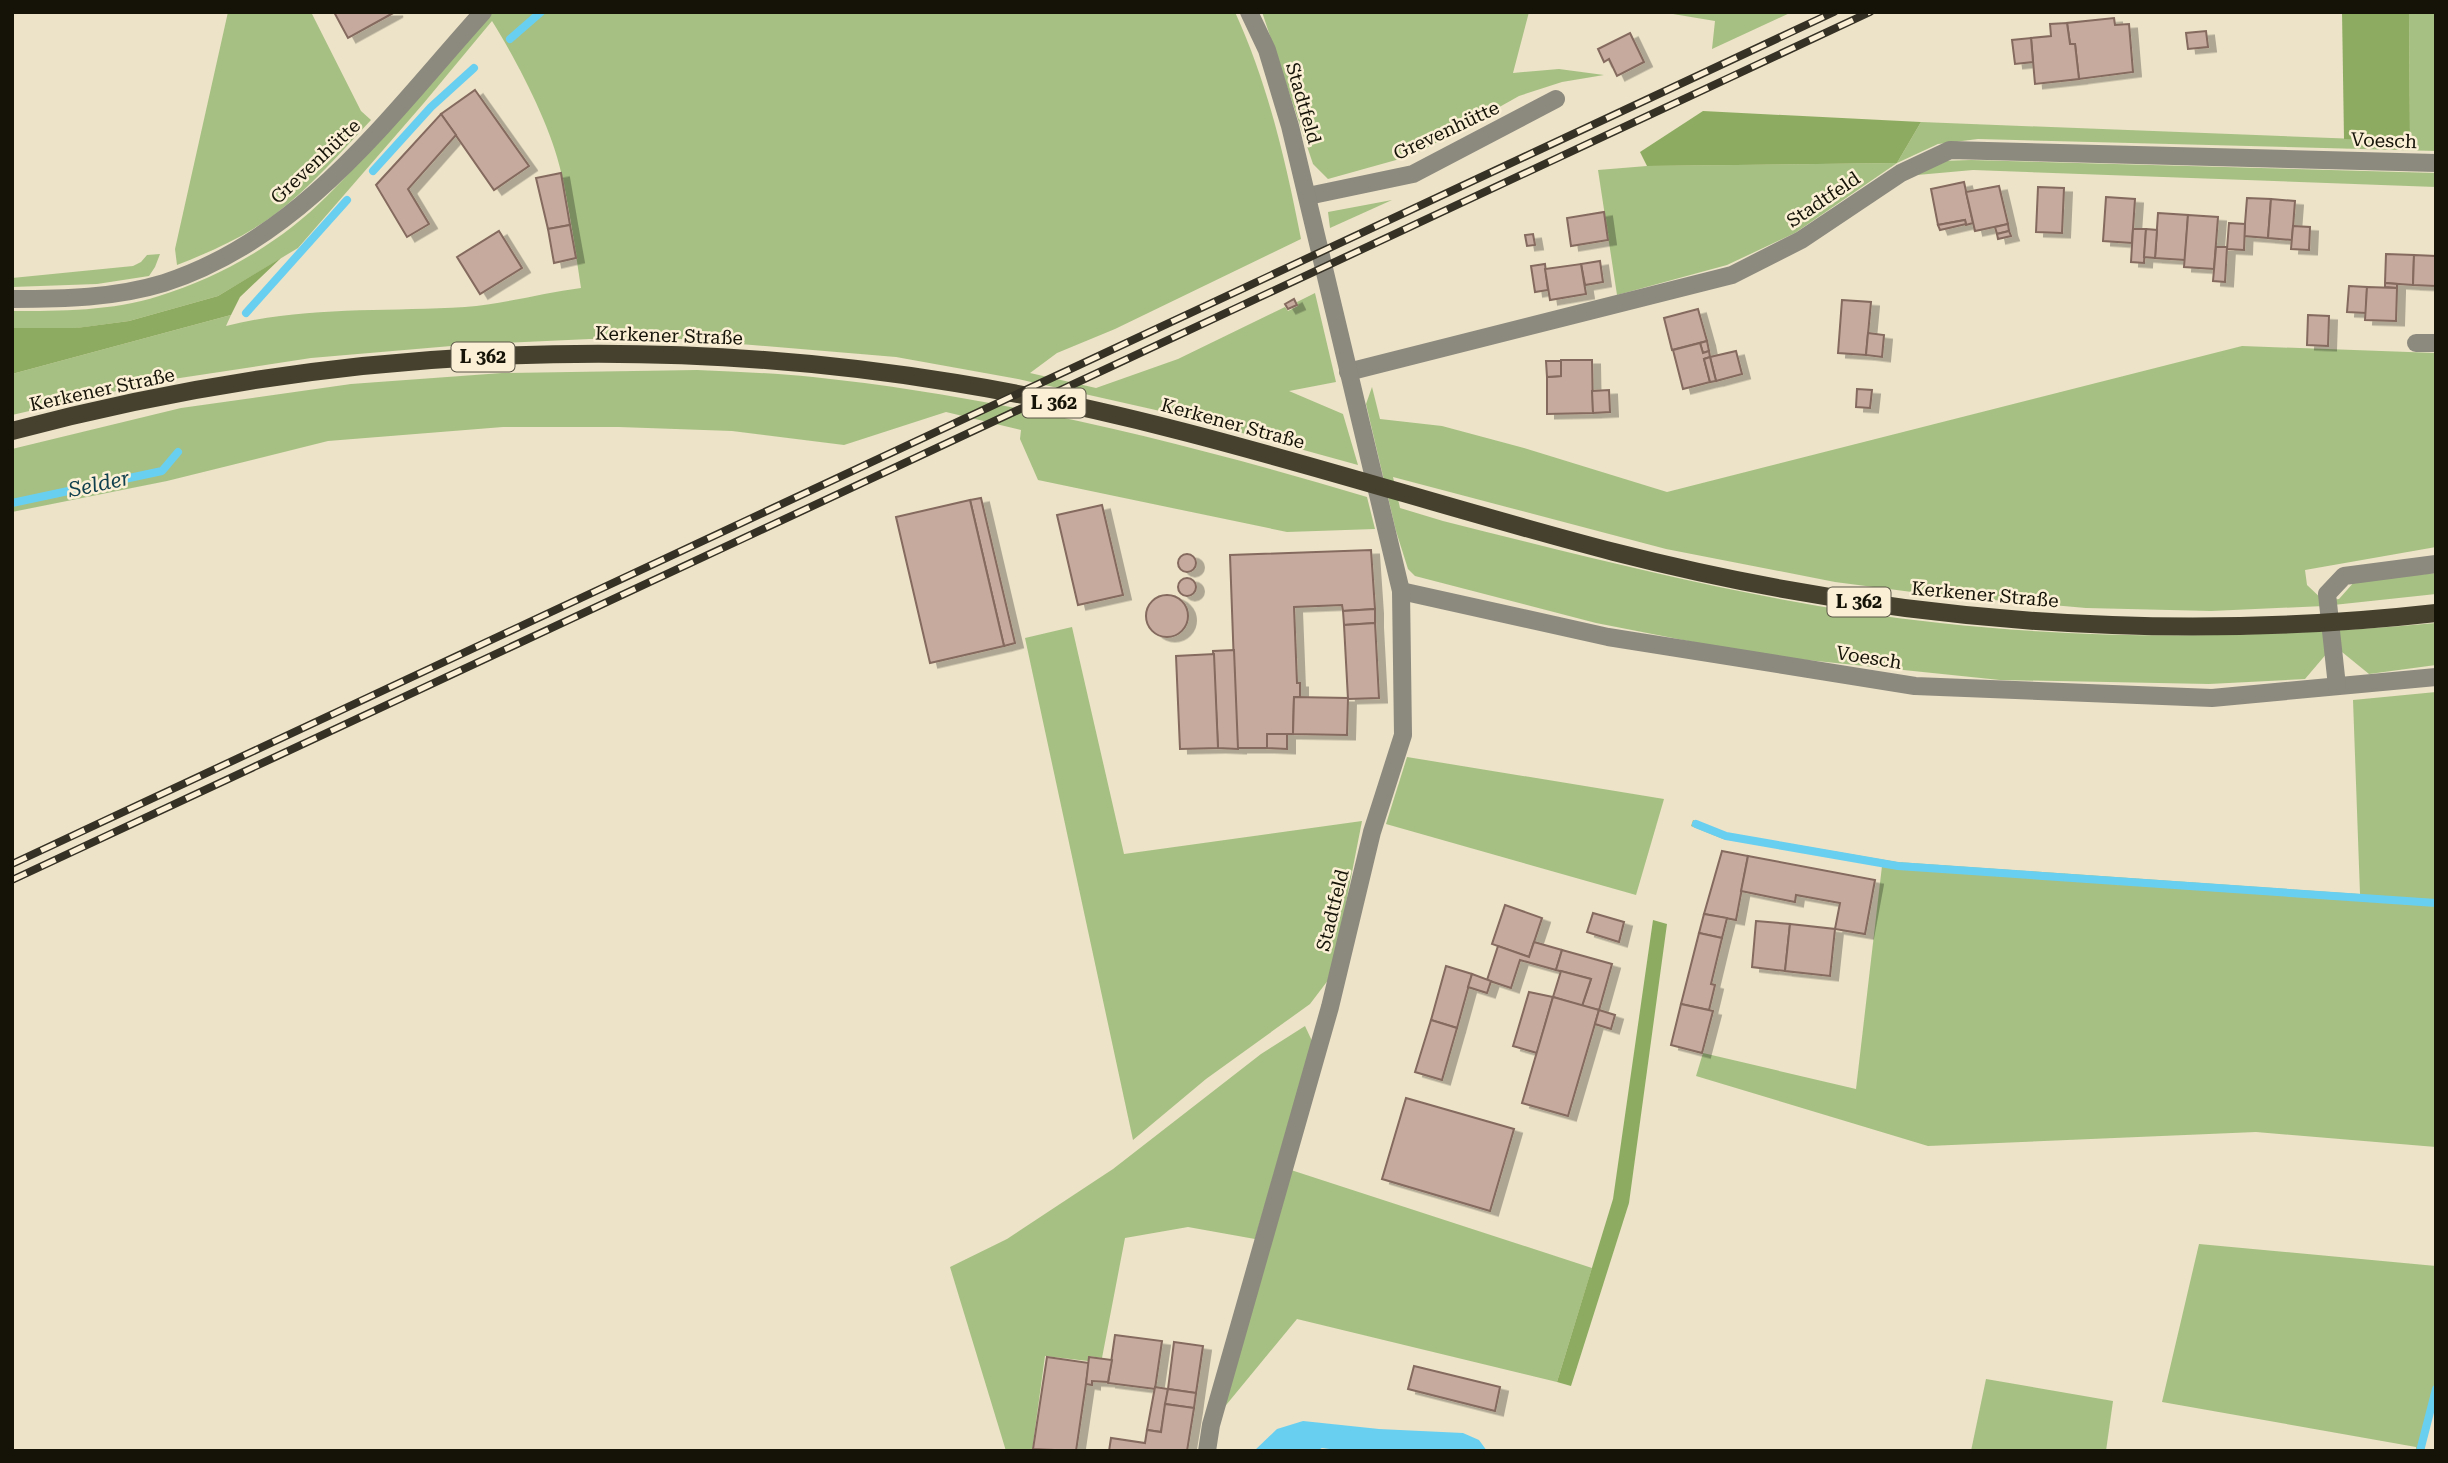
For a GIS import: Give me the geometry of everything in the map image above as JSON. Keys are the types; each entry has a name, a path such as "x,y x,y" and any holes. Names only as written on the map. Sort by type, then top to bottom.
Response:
{"main road":[{"name":"Kerkener Straße","path":"12,431 70,416 214,387 297,374 448,358 554,354 697,355 773,360 958,383 1150,422 1319,467 1452,508 1618,553 1770,588 1924,612 2124,626 2276,626 2436,613"}],"street":[{"name":"Grevenhütte","path":"12,299 67,299 151,286 201,269 242,248 280,223 318,192 385,123 483,12"},
{"name":"Stadtfeld","path":"1207,1451 1211,1425 1330,1007 1372,832 1403,735 1401,591 1290,125 1267,50 1249,12"},
{"name":"Grevenhütte","path":"1308,196 1413,174 1556,99"},
{"name":"Stadtfeld","path":"1348,372 1732,275 1801,240 1901,173 1950,150 2330,159"},
{"name":"Voesch","path":"2330,159 2436,163"},
{"path":"2416,343 2436,344"},
{"path":"2337,687 2327,594 2344,576 2436,564"},
{"name":"Voesch","path":"1401,591 1608,637 1915,686 2212,698 2436,677"}],"green space":[{"path":"228,12 311,12 361,111 371,120 312,182 274,215 227,243 177,265 175,249"},
{"path":"493,12 1235,12 1257,67 1275,124 1301,239 1115,329 1057,353 1030,373 1096,388 1178,359 1285,307 1288,311 1298,306 1297,302 1315,293 1336,382 1289,391 1343,414 1358,465 1169,413 1018,379 896,357 669,338 463,345 311,358 160,381 12,415 12,374 231,315 226,326 285,315 480,306 581,288 567,201 550,135 532,94 492,21 298,248 218,296 129,321 77,328 12,328 12,311 87,309 141,301 205,279 270,243 290,229 334,189"},
{"path":"1262,12 1529,12 1513,73 1559,69 1604,75 1562,82 1519,96 1414,155 1328,179 1313,164"},
{"path":"1661,12 1792,12 1712,49 1715,21"},
{"path":"2342,12 2409,12 2410,141 2344,139"},
{"path":"2409,12 2436,12 2436,151 1978,139 1938,144 1897,163 1921,122 2410,141"},
{"path":"1703,111 1921,122 1897,163 1647,166 1640,152"},
{"path":"1940,161 2436,173 2436,187 1973,170 1917,175"},
{"path":"1897,163 1795,233 1727,265 1617,295 1598,170 1647,166"},
{"path":"1392,200 1330,228 1328,212"},
{"path":"160,254 149,276 97,284 12,287 12,278 133,266 147,255"},
{"path":"281,258 240,297 231,315 12,374 12,328 76,328 129,321 218,296"},
{"path":"2242,346 2436,353 2436,547 2305,570 2307,585 2324,601 2339,599 2355,581 2436,573 2436,594 2324,606 2211,611 2086,608 1935,595 1835,582 1666,549 1393,477 1400,508 1628,567 1752,594 1940,623 2064,633 2249,634 2436,623 2436,665 2369,674 2342,652 2328,652 2305,679 2209,684 2000,680 1760,655 1596,623 1415,576 1408,569 1396,531 1366,404 1372,387 1380,419 1442,426 1667,492"},
{"path":"697,370 799,376 884,386 1093,424 1231,458 1367,497 1375,529 1287,532 1038,480 1020,439 1021,430 946,412 844,445 732,431 619,427 503,427 328,441 167,481 12,512 12,449 181,408 351,384 502,373"},
{"path":"1072,627 1124,854 1362,821 1332,975 1310,1004 1206,1079 1133,1140 1025,638"},
{"path":"2436,692 2436,1147 2256,1132 1928,1146 1696,1076 1703,1053 1856,1089 1882,866 1723,839 1691,826 1693,820 1727,833 1897,862 2360,894 2353,700"},
{"path":"1407,757 1664,799 1636,895 1386,824"},
{"path":"1653,920 1667,924 1629,1203 1571,1386 1557,1382 1613,1199"},
{"path":"1305,1026 1312,1041 1255,1239 1188,1227 1125,1238 1102,1358 1089,1356 1088,1361 1045,1356 1032,1451 1006,1451 950,1267 1007,1239 1113,1169 1261,1054"},
{"path":"1291,1170 1592,1268 1557,1382 1297,1319 1222,1410"},
{"path":"2199,1244 2436,1266 2436,1402 2424,1451 2416,1451 2416,1447 2162,1402"},
{"path":"1986,1379 2113,1401 2106,1451 1971,1451"}],"water":[{"path":"1303,1421 1379,1429 1463,1433 1479,1440 1487,1451 1344,1451 1322,1448 1316,1451 1254,1451 1277,1429"}],"building":[{"path":"334,12 395,12 348,38"},
{"path":"2114,18 2115,25 2129,24 2133,72 2079,79 2075,44 2070,44 2067,23"},
{"path":"2067,23 2070,44 2075,44 2079,79 2035,84 2031,38 2051,36 2050,24"},
{"path":"2206,31 2208,47 2188,49 2186,33"},
{"path":"1630,33 1644,62 1617,76 1609,59 1604,62 1598,49"},
{"path":"2031,38 2033,62 2015,64 2012,40"},
{"path":"475,90 529,166 494,190 441,114"},
{"path":"441,114 456,135 408,189 429,224 407,237 376,185"},
{"path":"561,173 570,225 548,229 536,178"},
{"path":"1964,182 1973,223 1966,225 1965,220 1938,225 1931,189"},
{"path":"1999,186 2008,224 1975,231 1966,192"},
{"path":"2038,187 2064,188 2062,233 2036,232"},
{"path":"2106,197 2135,199 2132,243 2103,241"},
{"path":"2247,198 2271,199 2268,238 2244,236"},
{"path":"2271,199 2295,201 2292,240 2268,238"},
{"path":"1604,212 1608,240 1571,246 1567,218"},
{"path":"2158,213 2188,215 2185,260 2155,258"},
{"path":"2188,215 2218,217 2214,269 2184,267"},
{"path":"1965,220 1966,224 1940,230 1938,225"},
{"path":"2229,223 2245,224 2244,250 2227,249"},
{"path":"2008,224 2009,231 1997,234 1995,227"},
{"path":"570,225 576,258 554,263 548,229"},
{"path":"2293,226 2310,227 2309,250 2291,249"},
{"path":"2133,229 2146,229 2144,263 2131,262"},
{"path":"2146,229 2157,230 2155,258 2144,257"},
{"path":"499,231 522,268 480,294 457,257"},
{"path":"2009,231 2011,236 1998,239 1997,234"},
{"path":"1533,234 1535,245 1527,246 1525,235"},
{"path":"2216,247 2227,247 2225,282 2213,281"},
{"path":"2386,254 2414,255 2413,285 2385,283"},
{"path":"2414,255 2436,256 2436,286 2413,285"},
{"path":"1600,261 1603,282 1585,285 1581,264"},
{"path":"1545,264 1548,290 1535,292 1531,266"},
{"path":"1581,264 1586,294 1550,300 1545,269"},
{"path":"2385,283 2397,284 2397,288 2385,287"},
{"path":"2349,286 2367,287 2366,313 2347,312"},
{"path":"2367,287 2397,288 2396,321 2365,320"},
{"path":"1294,299 1297,305 1288,309 1285,304"},
{"path":"1842,300 1871,302 1866,355 1838,353"},
{"path":"1698,309 1707,341 1672,350 1664,318"},
{"path":"2308,315 2329,316 2328,346 2307,345"},
{"path":"1868,333 1884,335 1882,357 1866,355"},
{"path":"1707,341 1709,351 1703,353 1700,343"},
{"path":"1700,343 1703,353 1709,351 1710,357 1704,359 1710,382 1683,389 1673,350"},
{"path":"1736,351 1742,374 1716,381 1710,357"},
{"path":"1710,357 1716,381 1710,382 1704,359"},
{"path":"1561,360 1592,360 1593,413 1547,414 1547,377 1561,376"},
{"path":"1546,361 1561,361 1561,376 1547,377"},
{"path":"1857,389 1872,390 1870,408 1856,407"},
{"path":"1609,390 1610,412 1593,413 1592,391"},
{"path":"981,498 1015,643 1004,646 970,500"},
{"path":"970,500 1004,646 930,663 896,517"},
{"path":"1102,505 1123,595 1078,605 1057,515"},
{"path":"1371,550 1375,609 1343,611 1342,605 1294,607 1300,697 1294,697 1293,734 1267,734 1267,748 1237,748 1230,555"},
{"path":"1187,554 1195,559 1196,563 1191,571 1187,572 1179,567 1178,563 1183,555"},
{"path":"1187,578 1193,581 1196,587 1193,593 1187,596 1181,593 1178,587 1181,581"},
{"path":"1167,595 1182,601 1188,616 1182,631 1167,637 1152,631 1146,616 1152,601"},
{"path":"1375,609 1375,623 1344,625 1343,611"},
{"path":"1375,623 1379,698 1348,699 1344,625"},
{"path":"1234,650 1238,749 1218,748 1213,651"},
{"path":"1214,654 1218,748 1180,749 1176,656"},
{"path":"1294,697 1348,698 1347,735 1293,734"},
{"path":"1267,734 1287,734 1287,749 1267,748"},
{"path":"1722,851 1748,856 1736,920 1704,914"},
{"path":"1748,856 1875,880 1865,934 1835,929 1840,903 1796,895 1795,902 1741,891"},
{"path":"1505,905 1542,918 1529,957 1492,944"},
{"path":"1593,913 1624,922 1619,942 1587,932"},
{"path":"1704,914 1727,918 1722,938 1699,933"},
{"path":"1756,921 1790,924 1785,971 1752,967"},
{"path":"1790,924 1835,929 1830,976 1785,971"},
{"path":"1699,933 1722,938 1711,984 1715,985 1709,1010 1681,1004"},
{"path":"1534,942 1562,950 1556,970 1520,960 1511,988 1487,980 1498,946 1529,957"},
{"path":"1562,950 1612,964 1599,1010 1582,1006 1591,979 1556,970"},
{"path":"1446,966 1472,974 1457,1028 1431,1020"},
{"path":"1561,971 1591,979 1582,1006 1553,997"},
{"path":"1472,974 1491,981 1487,993 1468,987"},
{"path":"1529,992 1553,997 1537,1053 1513,1046"},
{"path":"1553,997 1599,1010 1568,1116 1522,1103"},
{"path":"1681,1004 1713,1011 1702,1053 1671,1045"},
{"path":"1599,1010 1615,1015 1611,1029 1595,1024"},
{"path":"1431,1020 1457,1028 1442,1080 1415,1072"},
{"path":"1406,1098 1514,1129 1490,1211 1382,1179"},
{"path":"1115,1335 1162,1341 1155,1389 1108,1383"},
{"path":"1174,1342 1203,1346 1196,1393 1168,1389"},
{"path":"1047,1357 1089,1363 1076,1451 1033,1449"},
{"path":"1089,1357 1112,1360 1108,1382 1092,1381 1092,1385 1086,1384"},
{"path":"1414,1366 1500,1387 1495,1411 1408,1389"},
{"path":"1155,1387 1168,1389 1161,1432 1147,1430"},
{"path":"1168,1389 1196,1393 1194,1408 1165,1404"},
{"path":"1165,1404 1194,1408 1187,1451 1109,1451 1111,1438 1145,1443 1147,1430 1161,1432"}],"waterway":[{"name":"Selder","path":"510,39 541,12"},
{"name":"Selder","path":"373,171 431,107 474,68"},
{"name":"Selder","path":"246,313 347,200"},
{"name":"Selder","path":"12,503 162,471 178,452"},
{"path":"1696,824 1726,836 1898,866 2436,903"},
{"path":"2420,1451 2436,1389"}],"railway":[{"path":"12,864 1834,12"},
{"path":"12,880 1870,12"}]}
